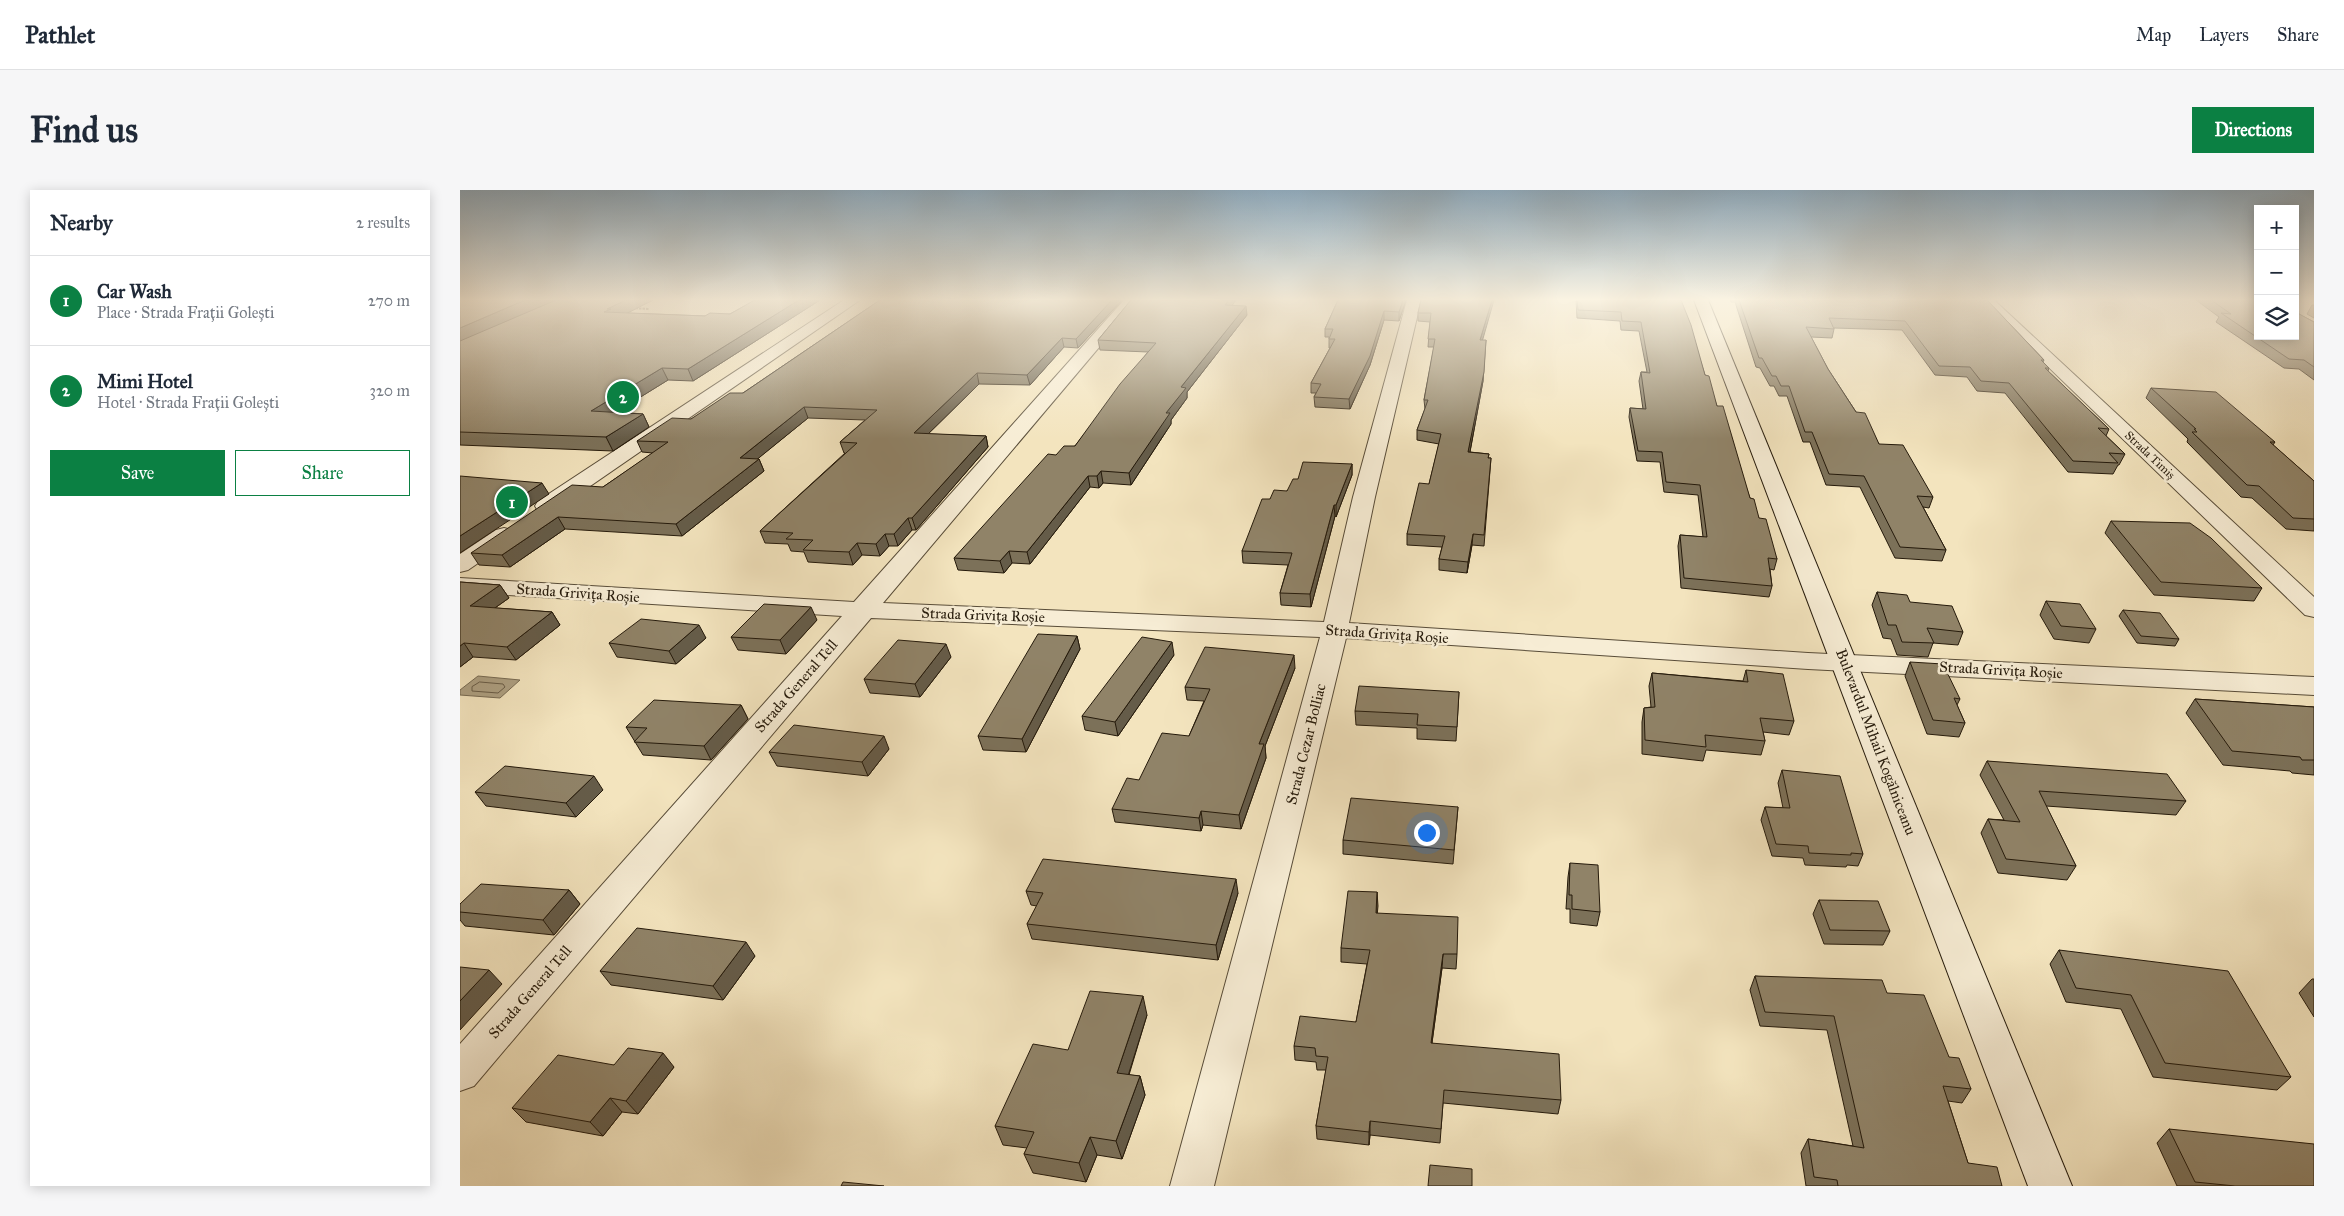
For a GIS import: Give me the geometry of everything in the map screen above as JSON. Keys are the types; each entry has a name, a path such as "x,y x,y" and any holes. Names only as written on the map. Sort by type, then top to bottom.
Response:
{"street":[{"path":"534,514 784,346"},
{"name":"Strada General Tell","path":"460,1073 1091,346"},
{"name":"Strada Cezar Bolliac","path":"1192,1186 1335,630 1364,497 1402,346"},
{"name":"Bulevardul Mihail Kogălniceanu","path":"1719,346 2050,1186"},
{"name":"Strada Timiș","path":"2035,346 2314,610"},
{"path":"460,564 518,526"},
{"name":"Strada Grivița Roșie","path":"460,585 861,610 1335,630 1845,662 2314,686"}],"water":[{"path":"478,676 520,680 500,698 460,695 460,690"}],"building":[{"path":"460,346 724,346 688,369 662,368 591,411 643,414 606,437 460,432"},
{"path":"812,346 1054,346 1027,375 977,373 914,433 986,436 912,518 908,518 894,534 885,534 876,544 857,543 849,552 803,550 813,540 786,539 793,533 760,531 857,443 840,442 877,410 804,407 740,458 759,459 676,524 558,517 502,555 471,553 572,485 603,487 668,442 637,441 672,418 691,419 730,393 743,393"},
{"path":"1153,346 1214,346 1181,387 1186,388 1166,413 1170,413 1129,473 1101,471 1097,476 1088,476 1027,552 1009,551 1000,561 954,558 1048,454 1056,455 1064,446 1075,446 1120,384"},
{"path":"1331,346 1373,346 1349,399 1314,397 1321,384 1311,383"},
{"path":"1434,346 1486,346 1484,372 1468,452 1489,454 1488,458 1491,458 1484,535 1473,534 1468,562 1439,559 1445,536 1407,534 1419,483 1429,484 1441,434 1417,430 1428,400 1424,400"},
{"path":"1645,346 1697,346 1705,375 1709,376 1717,406 1723,406 1750,498 1754,499 1759,518 1766,519 1777,559 1768,558 1772,586 1684,578 1680,535 1707,537 1700,485 1666,482 1662,452 1638,451 1630,408 1646,409 1641,372 1650,373"},
{"path":"1755,346 1816,346 1828,369 1856,412 1865,413 1879,444 1903,445 1933,497 1917,496 1946,550 1900,547 1864,476 1829,474 1812,432 1805,432 1789,386 1781,386 1776,376 1772,376 1762,358 1759,358"},
{"path":"1924,346 2031,346 2049,368 2045,368 2109,429 2098,428 2125,454 2109,453 2118,463 2073,461 2009,383 1981,381 1970,367 1939,366"},
{"path":"2270,346 2314,346 2314,367 2304,360 2289,359"},
{"path":"2151,388 2216,392 2275,442 2270,442 2314,481 2314,519 2293,518 2259,486 2247,485 2192,432 2197,432 2194,429 2196,429"},
{"path":"1303,462 1352,464 1336,505 1334,505 1310,594 1280,593 1292,553 1242,551 1262,499 1270,499 1274,490 1287,491 1293,479 1298,479"},
{"path":"460,476 542,483 460,536"},
{"path":"2111,521 2190,523 2211,538 2262,588 2161,582"},
{"path":"460,582 500,585 470,606 552,612 507,647 464,643 460,646"},
{"path":"1877,592 1907,595 1910,602 1952,606 1963,632 1927,628 1934,643 1902,642 1896,625 1888,625"},
{"path":"2046,601 2080,604 2096,629 2061,626"},
{"path":"764,604 811,607 780,640 731,637"},
{"path":"2123,610 2160,613 2179,639 2141,636"},
{"path":"641,619 699,625 669,651 609,643"},
{"path":"1038,634 1077,636 1022,739 978,736"},
{"path":"1142,637 1172,642 1115,722 1082,716"},
{"path":"898,640 946,644 915,684 864,679"},
{"path":"1205,647 1294,655 1259,744 1264,744 1239,815 1201,811 1199,818 1112,809 1127,778 1139,780 1162,733 1189,736 1210,689 1185,687"},
{"path":"1910,662 1943,664 1960,699 1954,698 1965,723 1933,720"},
{"path":"1746,670 1783,674 1794,721 1760,718 1765,741 1705,735 1706,747 1645,740 1644,708 1655,707 1652,673 1748,682"},
{"path":"1359,686 1459,692 1457,727 1417,725 1418,714 1355,711"},
{"path":"2195,699 2314,707 2314,760 2232,751"},
{"path":"654,700 741,705 704,746 634,742 647,728 626,727"},
{"path":"794,725 884,736 862,762 769,752"},
{"path":"1987,761 2167,774 2186,801 2039,791 2076,866 2006,859 1988,819 2020,822"},
{"path":"505,766 594,776 566,803 475,792"},
{"path":"1782,770 1840,776 1863,854 1809,853 1808,846 1776,844 1765,807 1790,808"},
{"path":"1351,798 1458,807 1454,850 1343,840"},
{"path":"1043,859 1236,879 1216,945 1027,924 1043,893 1026,891"},
{"path":"1570,863 1598,865 1600,912 1572,909 1572,895 1569,895"},
{"path":"481,884 569,890 543,920 460,912 460,904"},
{"path":"1348,891 1377,892 1376,913 1458,917 1457,954 1443,954 1431,1043 1559,1054 1561,1100 1444,1090 1441,1129 1370,1121 1369,1132 1316,1126 1328,1057 1316,1056 1315,1048 1294,1046 1300,1016 1356,1022 1370,950 1341,948"},
{"path":"1819,900 1878,901 1890,931 1830,930"},
{"path":"637,928 746,942 713,986 600,971"},
{"path":"2059,950 2228,971 2291,1077 2165,1063 2131,995 2076,988"},
{"path":"460,967 489,970 460,1001"},
{"path":"1755,976 1882,980 1887,993 1924,995 1949,1057 1959,1058 1971,1089 1943,1086 1968,1163 1997,1167 2002,1186 1838,1186 1837,1180 1814,1177 1808,1139 1864,1148 1834,1016 1765,1012"},
{"path":"1090,991 1143,996 1117,1073 1140,1076 1116,1141 1090,1137 1079,1163 1024,1154 1034,1132 995,1126 1033,1044 1068,1050"},
{"path":"628,1048 663,1053 626,1101 610,1098 590,1122 512,1108 558,1055 614,1065"},
{"path":"2169,1129 2314,1144 2314,1186 2235,1186 2195,1182"},
{"path":"1430,1165 1472,1169 1472,1186 1428,1186"},
{"path":"843,1182 884,1186 841,1186"}],"place":[{"name":"Mimi Hotel","path":"623,397"},
{"name":"Car Wash","path":"512,502"}]}
